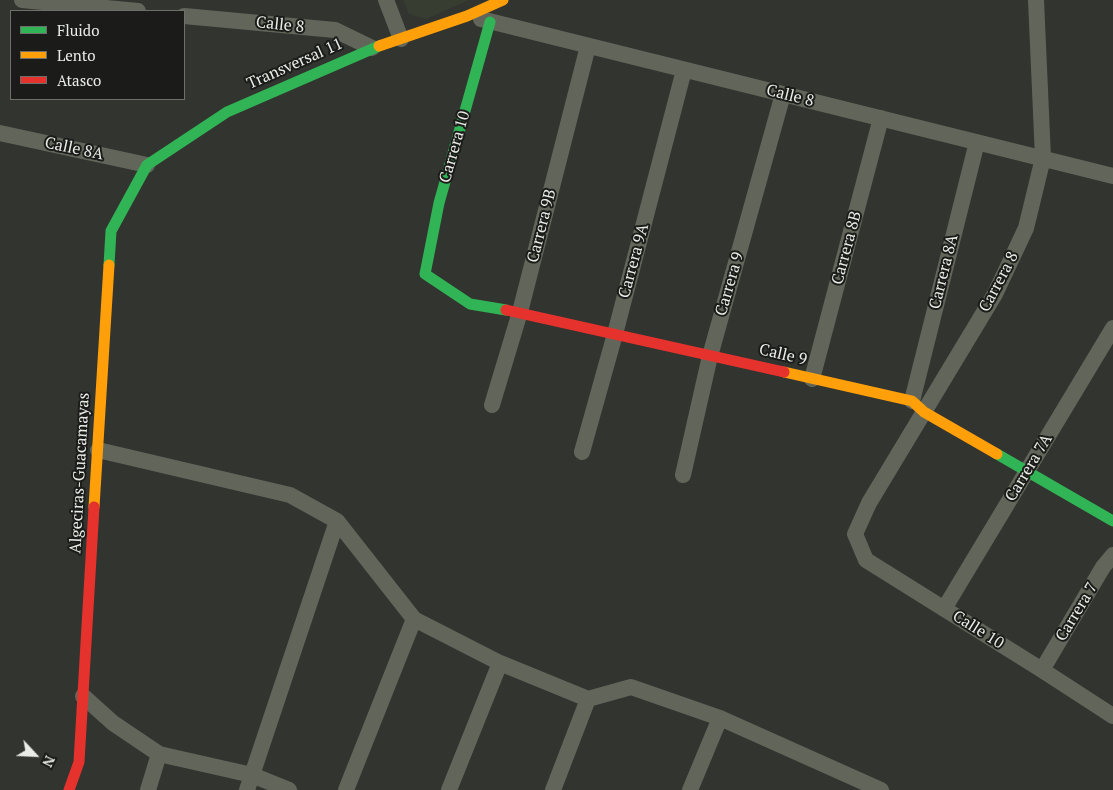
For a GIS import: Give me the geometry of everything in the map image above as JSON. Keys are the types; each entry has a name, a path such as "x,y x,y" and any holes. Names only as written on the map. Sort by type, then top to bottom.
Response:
{"street":[{"path":"22,0 127,10"},
{"path":"386,0 401,39"},
{"name":"Transversal 11","path":"147,166 226,112 372,48 467,16 503,0"},
{"name":"Carrera 8","path":"855,534 918,407 995,294 1026,228 1043,158 1036,0"},
{"name":"Calle 8","path":"185,16 335,30 372,48"},
{"name":"Calle 8","path":"467,16 1113,176"},
{"name":"Carrera 10","path":"425,274 439,203 490,22"},
{"name":"Carrera 9B","path":"492,406 520,312 588,46"},
{"name":"Carrera 9A","path":"582,452 616,334 684,70"},
{"name":"Carrera 9","path":"682,475 710,356 783,94"},
{"name":"Carrera 8B","path":"812,378 881,118"},
{"name":"Calle 8A","path":"0,133 147,166"},
{"name":"Carrera 8A","path":"918,407 977,142"},
{"name":"Algeciras-Guacamayas","path":"69,790 79,762 111,231 147,166"},
{"name":"Calle 9","path":"425,274 470,304 520,312 812,378 918,407 1113,521"},
{"name":"Carrera 7A","path":"944,609 1113,328"},
{"path":"98,450 290,494 337,522 414,619 500,663 588,699 631,687 720,718 881,790"},
{"path":"249,782 337,522"},
{"name":"Calle 10","path":"855,534 866,560 1113,716"},
{"name":"Carrera 7","path":"1042,670 1103,567 1113,555"},
{"path":"346,790 414,619"},
{"path":"449,790 500,663"},
{"path":"83,696 113,724 159,754 249,782 289,790"},
{"path":"553,790 588,699"},
{"path":"690,790 720,718"},
{"path":"148,790 159,754"}],"shaded area":[{"path":"403,0 469,0 426,19 409,14"}],"traffic: fast":[{"path":"490,22 439,203 425,274 470,304 506,310"},
{"path":"109,265 111,231 147,165 227,112 379,46"},
{"path":"997,454 1113,521"}],"traffic: slow":[{"path":"379,46 467,16 503,0"},
{"path":"94,507 109,265"},
{"path":"784,372 912,401 924,412 997,454"}],"traffic: jam":[{"path":"506,310 784,372"},
{"path":"69,790 79,762 94,507"}]}
